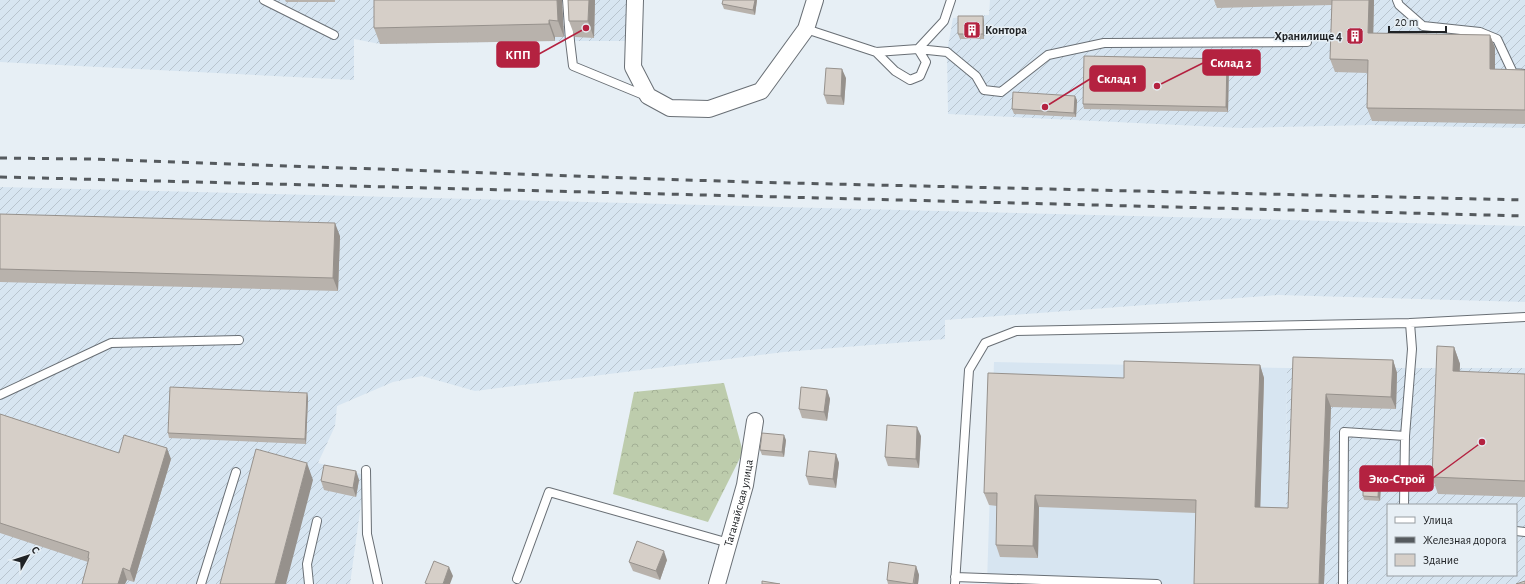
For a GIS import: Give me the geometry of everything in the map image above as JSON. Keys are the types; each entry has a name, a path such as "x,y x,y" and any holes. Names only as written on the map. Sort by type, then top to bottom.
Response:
{"street":[{"path":"635,0 634,67 648,96 670,108 709,109 761,91 806,29 815,0"},
{"name":"Таганайская улица","path":"717,584 745,485 755,421"}],"lane":[{"path":"264,0 334,35"},
{"path":"567,0 570,41 574,66 648,96"},
{"path":"918,49 944,21 951,0"},
{"path":"1397,0 1399,5 1423,26 1480,32 1497,39 1513,73 1525,74"},
{"path":"806,29 876,52 918,49 947,52 976,76 984,90 1001,92 1048,55 1104,43 1307,42"},
{"path":"876,52 895,71 910,80 920,76 926,62 918,49"},
{"path":"1158,584 955,581 969,370 985,343 1016,331 1410,323 1525,317"},
{"path":"1404,504 1405,436 1412,349 1410,323"},
{"path":"0,395 111,343 239,340"},
{"path":"1343,584 1344,432 1405,436"},
{"path":"366,470 367,534 378,584"},
{"path":"201,584 236,472"},
{"path":"517,579 549,492 729,542"},
{"path":"309,584 307,564 317,521"}],"shaded area":[{"path":"0,0 632,0 631,41 380,44 354,39 354,80 0,62"},
{"path":"990,0 1525,0 1525,128 1370,125 1241,128 948,114 947,52 953,18 989,15"},
{"path":"0,187 1525,226 1525,302 1278,295 945,320 945,339 784,352 475,391 422,376 393,382 337,406 335,426 318,463 365,475 350,584 0,584"},
{"path":"994,362 1287,368 1285,584 987,584"},
{"path":"1287,368 1525,368 1525,584 1285,584"}],"green space":[{"path":"724,383 743,452 708,522 613,494 634,392"}],"building":[{"path":"374,0 557,0 558,21 549,20 549,24 374,28"},
{"path":"568,0 589,0 588,21 569,21"},
{"path":"723,0 755,0 753,10 722,4"},
{"path":"1332,0 1369,0 1368,33 1490,35 1490,69 1525,70 1525,110 1367,108 1368,60 1330,59"},
{"name":"Контора","path":"958,16 983,16 983,34 958,34"},
{"path":"1084,56 1227,59 1226,107 1083,104"},
{"path":"826,68 842,69 841,96 824,95"},
{"path":"1013,92 1075,96 1074,113 1012,109"},
{"path":"0,214 335,223 333,278 0,269"},
{"path":"1437,346 1454,347 1453,371 1525,374 1525,481 1432,477"},
{"path":"1293,357 1393,360 1391,397 1326,394 1319,584 1194,584 1196,500 1035,495 1033,546 996,545 997,493 984,493 988,373 1124,378 1124,361 1260,365 1255,507 1288,508"},
{"path":"170,387 307,393 305,439 168,433"},
{"path":"801,387 827,390 824,412 799,409"},
{"path":"0,414 119,453 124,435 167,448 130,571 123,568 118,584 82,584 89,558 89,552 0,523"},
{"path":"887,425 917,427 916,459 885,457"},
{"path":"762,433 784,435 782,452 760,450"},
{"path":"256,449 307,463 275,584 220,584"},
{"path":"809,451 836,454 833,479 806,476"},
{"path":"324,465 356,471 353,488 321,481"},
{"path":"1363,479 1379,480 1378,497 1363,496"},
{"path":"637,541 664,551 656,571 629,562"},
{"path":"434,561 449,567 443,584 425,583"},
{"path":"889,562 916,566 913,584 887,580"},
{"path":"762,581 780,584 762,584"},
{"path":"1525,581 1525,584 1516,584"}],"railway":[{"path":"0,158 89,159 746,182 1525,200"},
{"path":"0,177 1525,216"}],"place":[{"name":"КПП","path":"586,28"},
{"name":"Контора","path":"972,30"},
{"name":"Хранилище 4","path":"1355,36"},
{"name":"Склад 2","path":"1157,86"},
{"name":"Склад 1","path":"1045,107"},
{"name":"Эко-Строй","path":"1482,442"}]}
